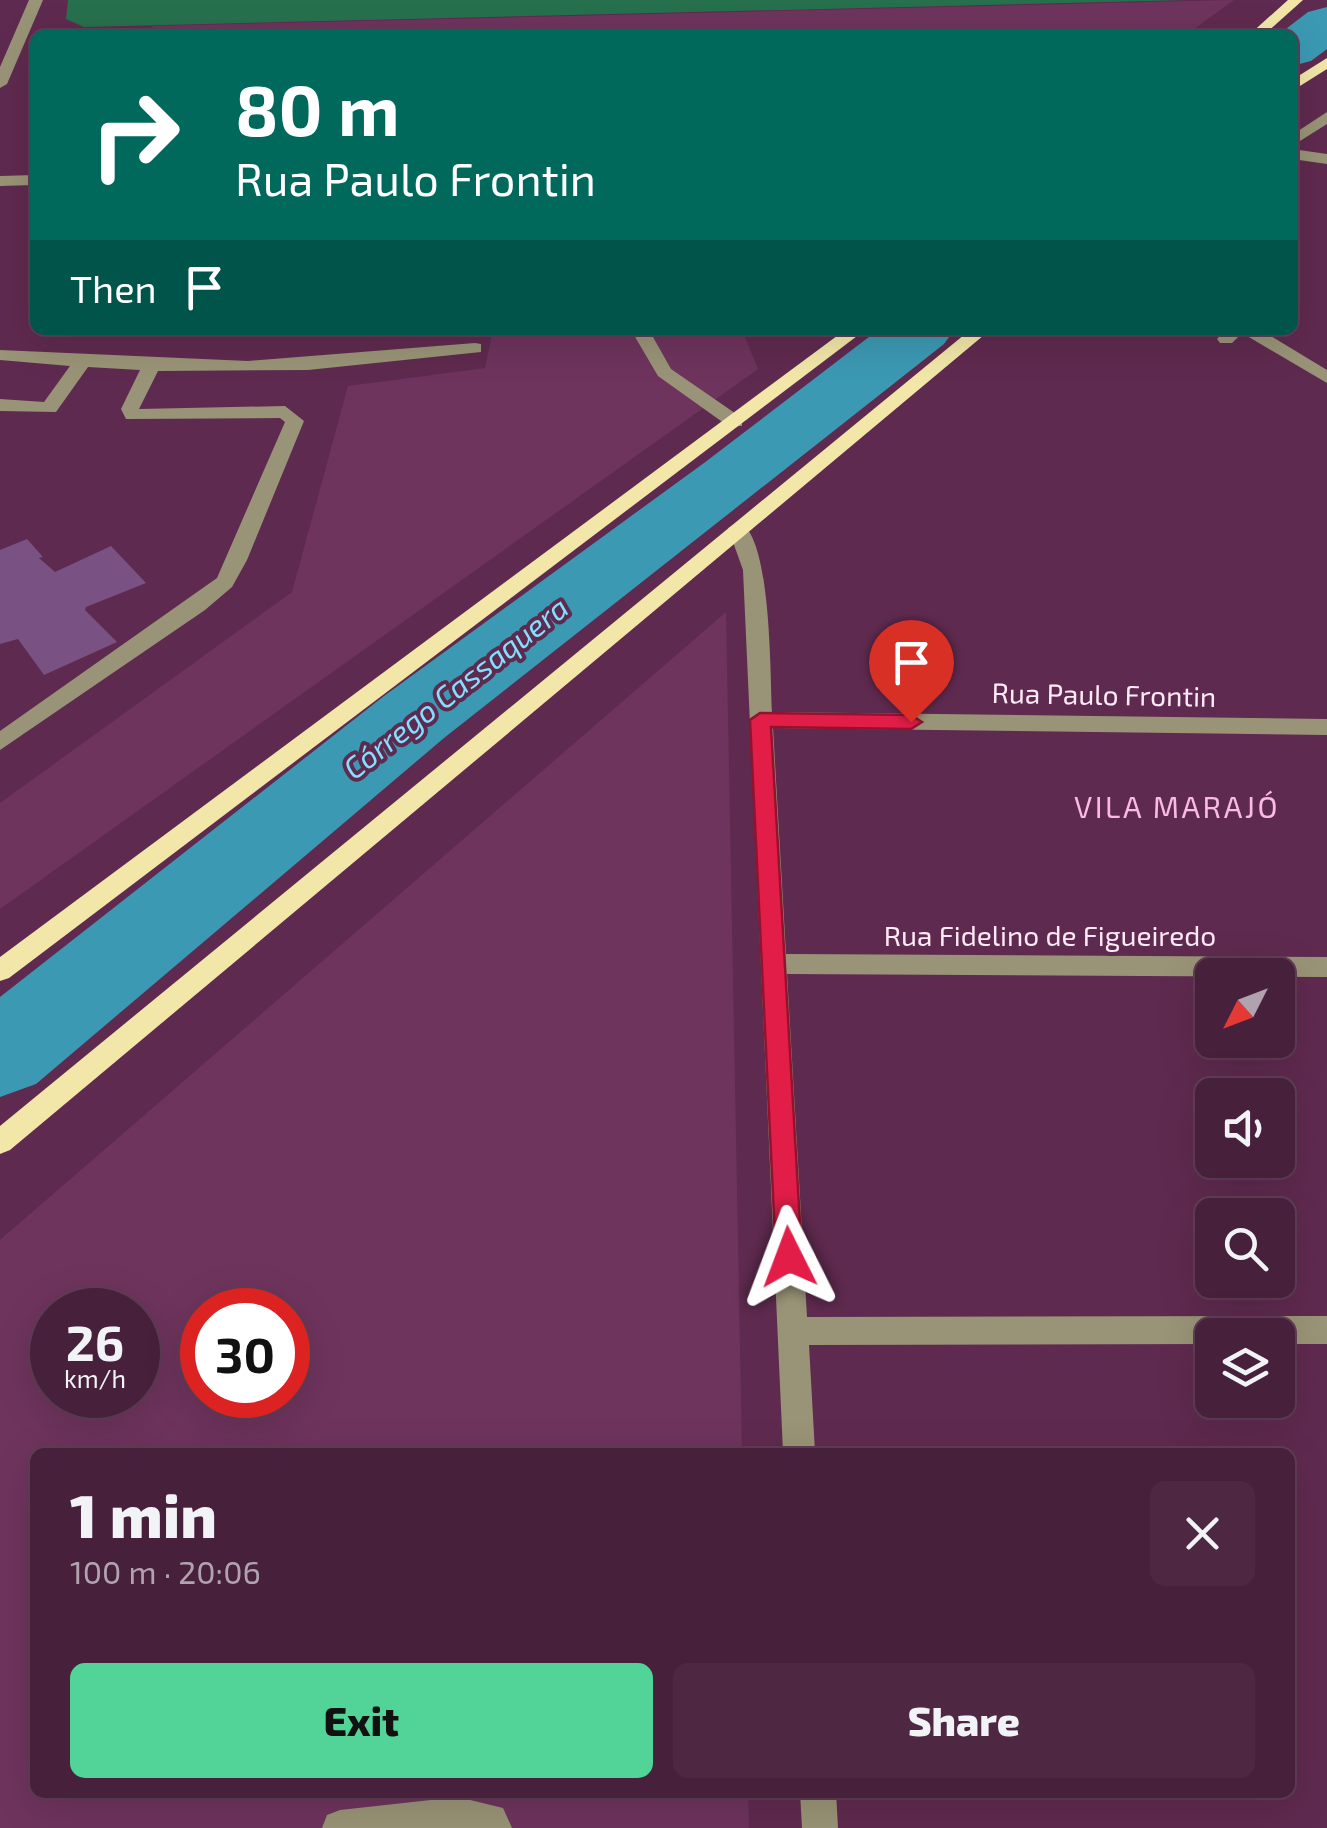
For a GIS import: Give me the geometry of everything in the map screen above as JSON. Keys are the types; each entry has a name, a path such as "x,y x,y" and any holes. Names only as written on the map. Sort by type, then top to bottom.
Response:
{"main road":[{"path":"1262,30 1296,0"},
{"path":"1298,84 1327,62"},
{"path":"0,971 849,335"},
{"path":"0,1142 975,335"}],"street":[{"path":"0,84 36,0"},
{"path":"0,43 30,42"},
{"path":"1298,138 1327,117"},
{"path":"1298,155 1327,159"},
{"path":"0,181 30,180"},
{"path":"643,335 664,372 735,422"},
{"path":"1257,335 1327,378"},
{"path":"0,355 151,366 289,366 472,339"},
{"path":"0,404 50,408 82,362"},
{"path":"0,742 198,606 225,582 295,421 286,412 134,415 130,409 151,366"},
{"path":"738,528 752,570 800,1448"},
{"name":"Rua Paulo Frontin","path":"760,720 1327,728"},
{"name":"Rua Fidelino de Figueiredo","path":"773,964 1327,966"},
{"path":"793,1331 1327,1330"},
{"path":"818,1798 820,1828"},
{"path":"340,1828 458,1815 490,1821 494,1828"}],"shaded area":[{"path":"1234,0 1193,30 156,30 151,26"},
{"path":"492,335 744,335 758,369 0,909 0,803 292,592 348,386 485,368"},
{"path":"726,612 742,1448 30,1448 30,1798 748,1798 749,1828 0,1828 0,1240"}],"green space":[{"path":"68,0 1187,0 84,27 66,19"}],"building":[{"path":"27,539 43,557 39,558 55,572 111,546 146,583 86,607 117,642 44,675 18,639 0,644 0,550"}],"waterway":[{"name":"Córrego Cassaquera","path":"1298,45 1327,23"},
{"name":"Córrego Cassaquera","path":"0,1055 414,717 914,335"}],"district":[{"name":"VILA MARAJÓ","path":"1177,806"}],"route":[{"path":"789,1257 760,720 911,722"}]}
